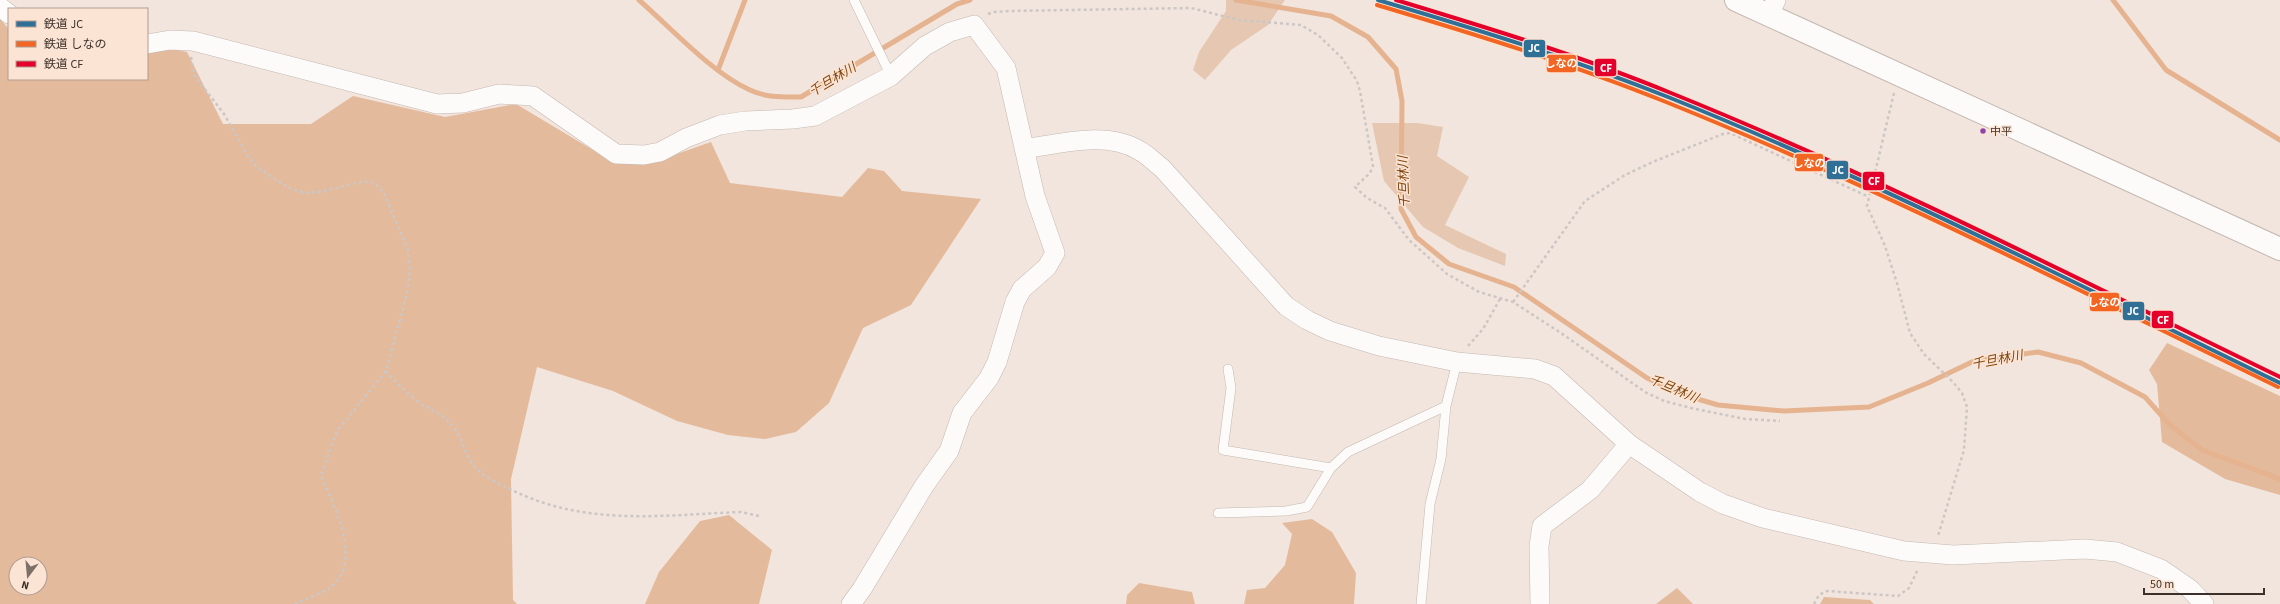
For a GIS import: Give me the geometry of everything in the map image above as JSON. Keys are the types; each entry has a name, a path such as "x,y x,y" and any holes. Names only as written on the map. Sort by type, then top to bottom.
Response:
{"street":[{"path":"1736,0 1772,8 1902,76 2280,249"},
{"path":"0,7 8,13"},
{"path":"148,44 170,40 193,40 437,104 463,103 499,94 533,96 616,154 644,155 660,152 686,138 720,125 745,121 794,119 815,116 891,76 925,46 950,32 974,25 1006,68 1034,196 1055,253 1047,267 1022,289 1015,302 998,362 989,378 962,413 949,451 924,486 862,589 851,604"},
{"path":"1024,149 1095,140 1119,142 1140,150 1162,168 1286,306 1302,317 1330,331 1379,346 1457,362 1535,369 1554,376 1629,444 1700,492 1723,504 1763,518 1904,551 1953,555 2085,549 2117,552 2162,569 2190,589 2204,604"},
{"path":"1540,604 1539,546 1542,526 1590,490 1629,444"}],"lane":[{"path":"854,0 891,76"},
{"path":"1421,604 1430,504 1441,459 1446,406 1457,362"},
{"path":"1228,369 1231,388 1223,450 1331,468"},
{"path":"1218,513 1286,511 1307,507 1331,468 1348,452 1446,406"}],"path":[{"path":"974,25 980,18 994,12 1162,7 1192,8 1239,20 1291,24 1311,30 1342,58 1357,81 1360,91 1373,166 1370,173 1355,187 1367,198 1385,208 1409,240 1446,274 1479,292 1513,302 1561,332 1626,380 1664,401 1745,419 1780,421"},
{"path":"193,40 191,62 194,75 233,128 248,156 261,170 287,187 304,193 319,192 361,182 372,182 378,186 385,195 408,250 410,273 407,293 386,371 337,432 321,475 343,527 346,552 343,571 332,587 295,604"},
{"path":"1814,604 1818,595 1827,592 1898,596 1909,588 1929,552 1964,450 1967,426 1967,408 1962,393 1953,382 1924,354 1910,334 1895,276 1885,246 1867,206 1894,93 1902,76"},
{"path":"1513,302 1585,201 1625,176 1655,161 1723,134 1730,133 1869,197"},
{"path":"1457,362 1459,354 1483,329 1500,299"},
{"path":"386,371 404,390 446,419 456,429 468,459 479,471 519,493 544,502 600,516 624,517 741,512 759,516"}],"shaded area":[{"path":"1226,0 1285,0 1268,25 1231,50 1205,80 1193,70 1199,52 1226,11"},
{"path":"0,19 8,28 8,80 148,80 148,48 153,45 187,52 223,124 311,124 353,96 445,117 516,104 608,159 648,164 711,142 730,183 842,197 868,168 884,171 902,191 981,199 911,305 863,328 829,403 796,432 765,439 728,435 677,421 613,391 537,367 511,479 513,600 517,604 0,604"},
{"path":"1372,123 1417,123 1443,127 1437,156 1469,177 1445,225 1506,254 1505,266 1458,248 1423,227 1384,181"},
{"path":"2167,343 2280,396 2280,495 2225,479 2162,442 2157,384 2149,370"},
{"path":"729,515 772,550 759,604 645,604 659,572 700,521"},
{"path":"1312,519 1332,532 1356,573 1354,604 1244,604 1247,590 1265,588 1285,565 1292,534 1282,523"},
{"path":"1139,583 1192,592 1195,604 1126,604 1127,595"},
{"path":"1677,588 1693,604 1656,604"},
{"path":"1824,597 1870,600 1874,604 1820,604"}],"waterway":[{"name":"千旦林川","path":"639,0 692,49 721,73 756,93 788,97 801,97 957,4 970,0"},
{"path":"718,70 745,0"},
{"name":"千旦林川","path":"1236,0 1331,16 1368,37 1396,69 1402,101 1401,209 1416,237 1449,264 1514,287 1647,378 1684,395 1718,405 1784,411 1869,407 1928,383 1974,361 2038,352 2081,363 2145,397 2169,424 2202,450 2280,479"},
{"path":"2113,0 2166,70 2280,140"}],"rail line":[{"name":"JC","path":"1378,0 1488,33 1560,57 1632,83 1746,129 1823,163 1977,235 2280,383"},
{"name":"CF","path":"1396,0 1500,32 1603,67 1749,125 1978,230 2280,377"},
{"name":"しなの","path":"1377,5 1559,62 1631,88 1744,134 1975,239 2278,387"}],"place":[{"name":"中平","path":"1983,131"}]}
